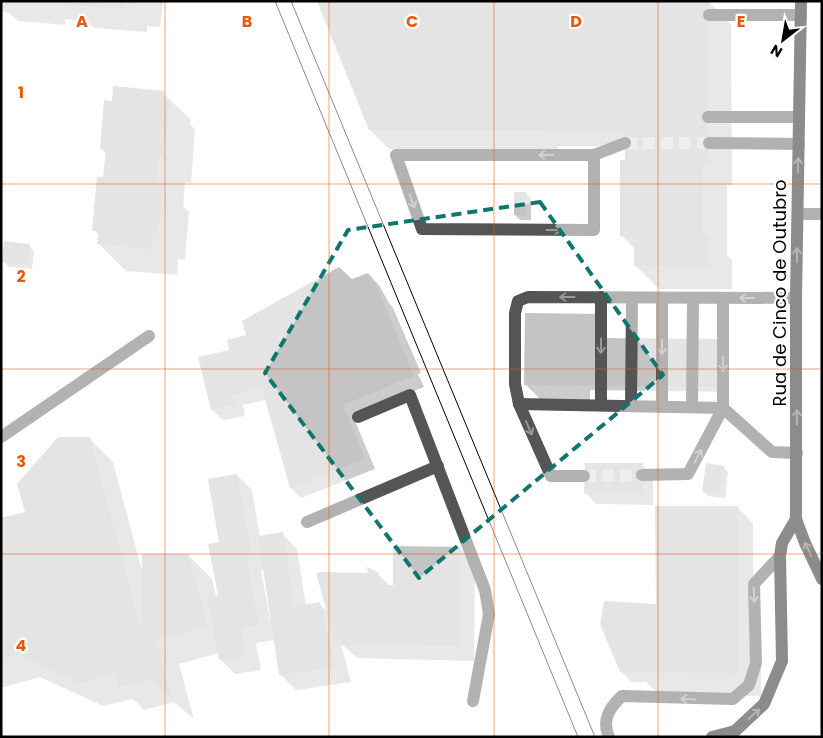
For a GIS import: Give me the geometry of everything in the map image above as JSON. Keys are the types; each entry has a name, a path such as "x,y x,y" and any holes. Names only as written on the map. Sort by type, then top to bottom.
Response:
{"main road":[{"name":"Rua de Cinco de Outubro","path":"801,1 796,298 796,518 805,543 822,579"},
{"path":"712,737 735,731 764,704 782,661 780,556 782,544 796,518"}],"street":[{"path":"708,15 801,15"},
{"path":"708,117 799,117"},
{"path":"594,155 594,230 575,230 422,229 396,155 594,155 626,143"},
{"path":"709,143 798,144"},
{"path":"798,214 822,214"},
{"path":"584,476 551,476 519,404 515,384 515,313 518,301 528,297 796,298"},
{"path":"601,297 601,405"},
{"path":"631,406 632,298"},
{"path":"662,298 662,407"},
{"path":"692,407 693,298"},
{"path":"642,475 688,474 723,408 723,298"},
{"path":"1,437 149,336"},
{"path":"358,417 410,395 485,590 489,614 473,701"},
{"path":"519,404 723,408 772,452 797,453"},
{"path":"307,522 438,466"},
{"path":"609,737 605,728 608,715 612,705 622,696 734,700 749,685 756,663 754,584 780,556"}],"highlighted area":[{"path":"540,202 663,375 419,578 265,373 348,230"}],"building":[{"path":"70,1 137,1 137,4 124,3 123,9 69,5"},
{"path":"317,1 708,1 708,162 703,162 703,235 709,235 708,266 634,266 634,236 620,236 620,160 625,160 625,131 369,130"},
{"path":"113,86 164,91 163,101 169,102 164,157 159,156 157,184 163,184 158,233 152,233 151,249 97,244 99,231 92,231 97,177 103,177 106,149 100,149 104,100 112,101"},
{"path":"514,192 526,192 527,216 514,215"},
{"path":"4,241 30,244 28,265 2,262"},
{"path":"339,267 352,279 368,273 375,282 414,376 343,405 365,458 290,488 262,388 233,395 235,405 211,410 198,357 229,350 227,340 246,335 242,321"},
{"path":"525,313 599,314 599,338 721,339 720,387 524,385"},
{"path":"58,437 90,437 141,630 142,554 188,554 208,626 156,640 172,698 150,679 119,687 116,673 79,683 16,654 1,658 1,518 25,512 17,484"},
{"path":"585,463 643,463 643,494 584,494"},
{"path":"706,463 724,466 720,494 702,491"},
{"path":"237,474 252,555 246,555 259,625 241,628 246,655 219,660 207,597 218,595 208,544 219,542 208,479"},
{"path":"655,506 738,506 738,673 620,672 600,624 604,601 656,604"},
{"path":"283,532 294,606 320,602 336,667 279,675 258,536"},
{"path":"393,546 460,547 459,646 341,644 341,640 335,640 316,573 368,573 367,567 379,573 379,584 393,585"}],"tunnel":[{"path":"625,143 709,143"},
{"path":"584,476 642,475"}],"tram line":[{"path":"275,1 578,737"},
{"path":"291,1 595,737"}]}
